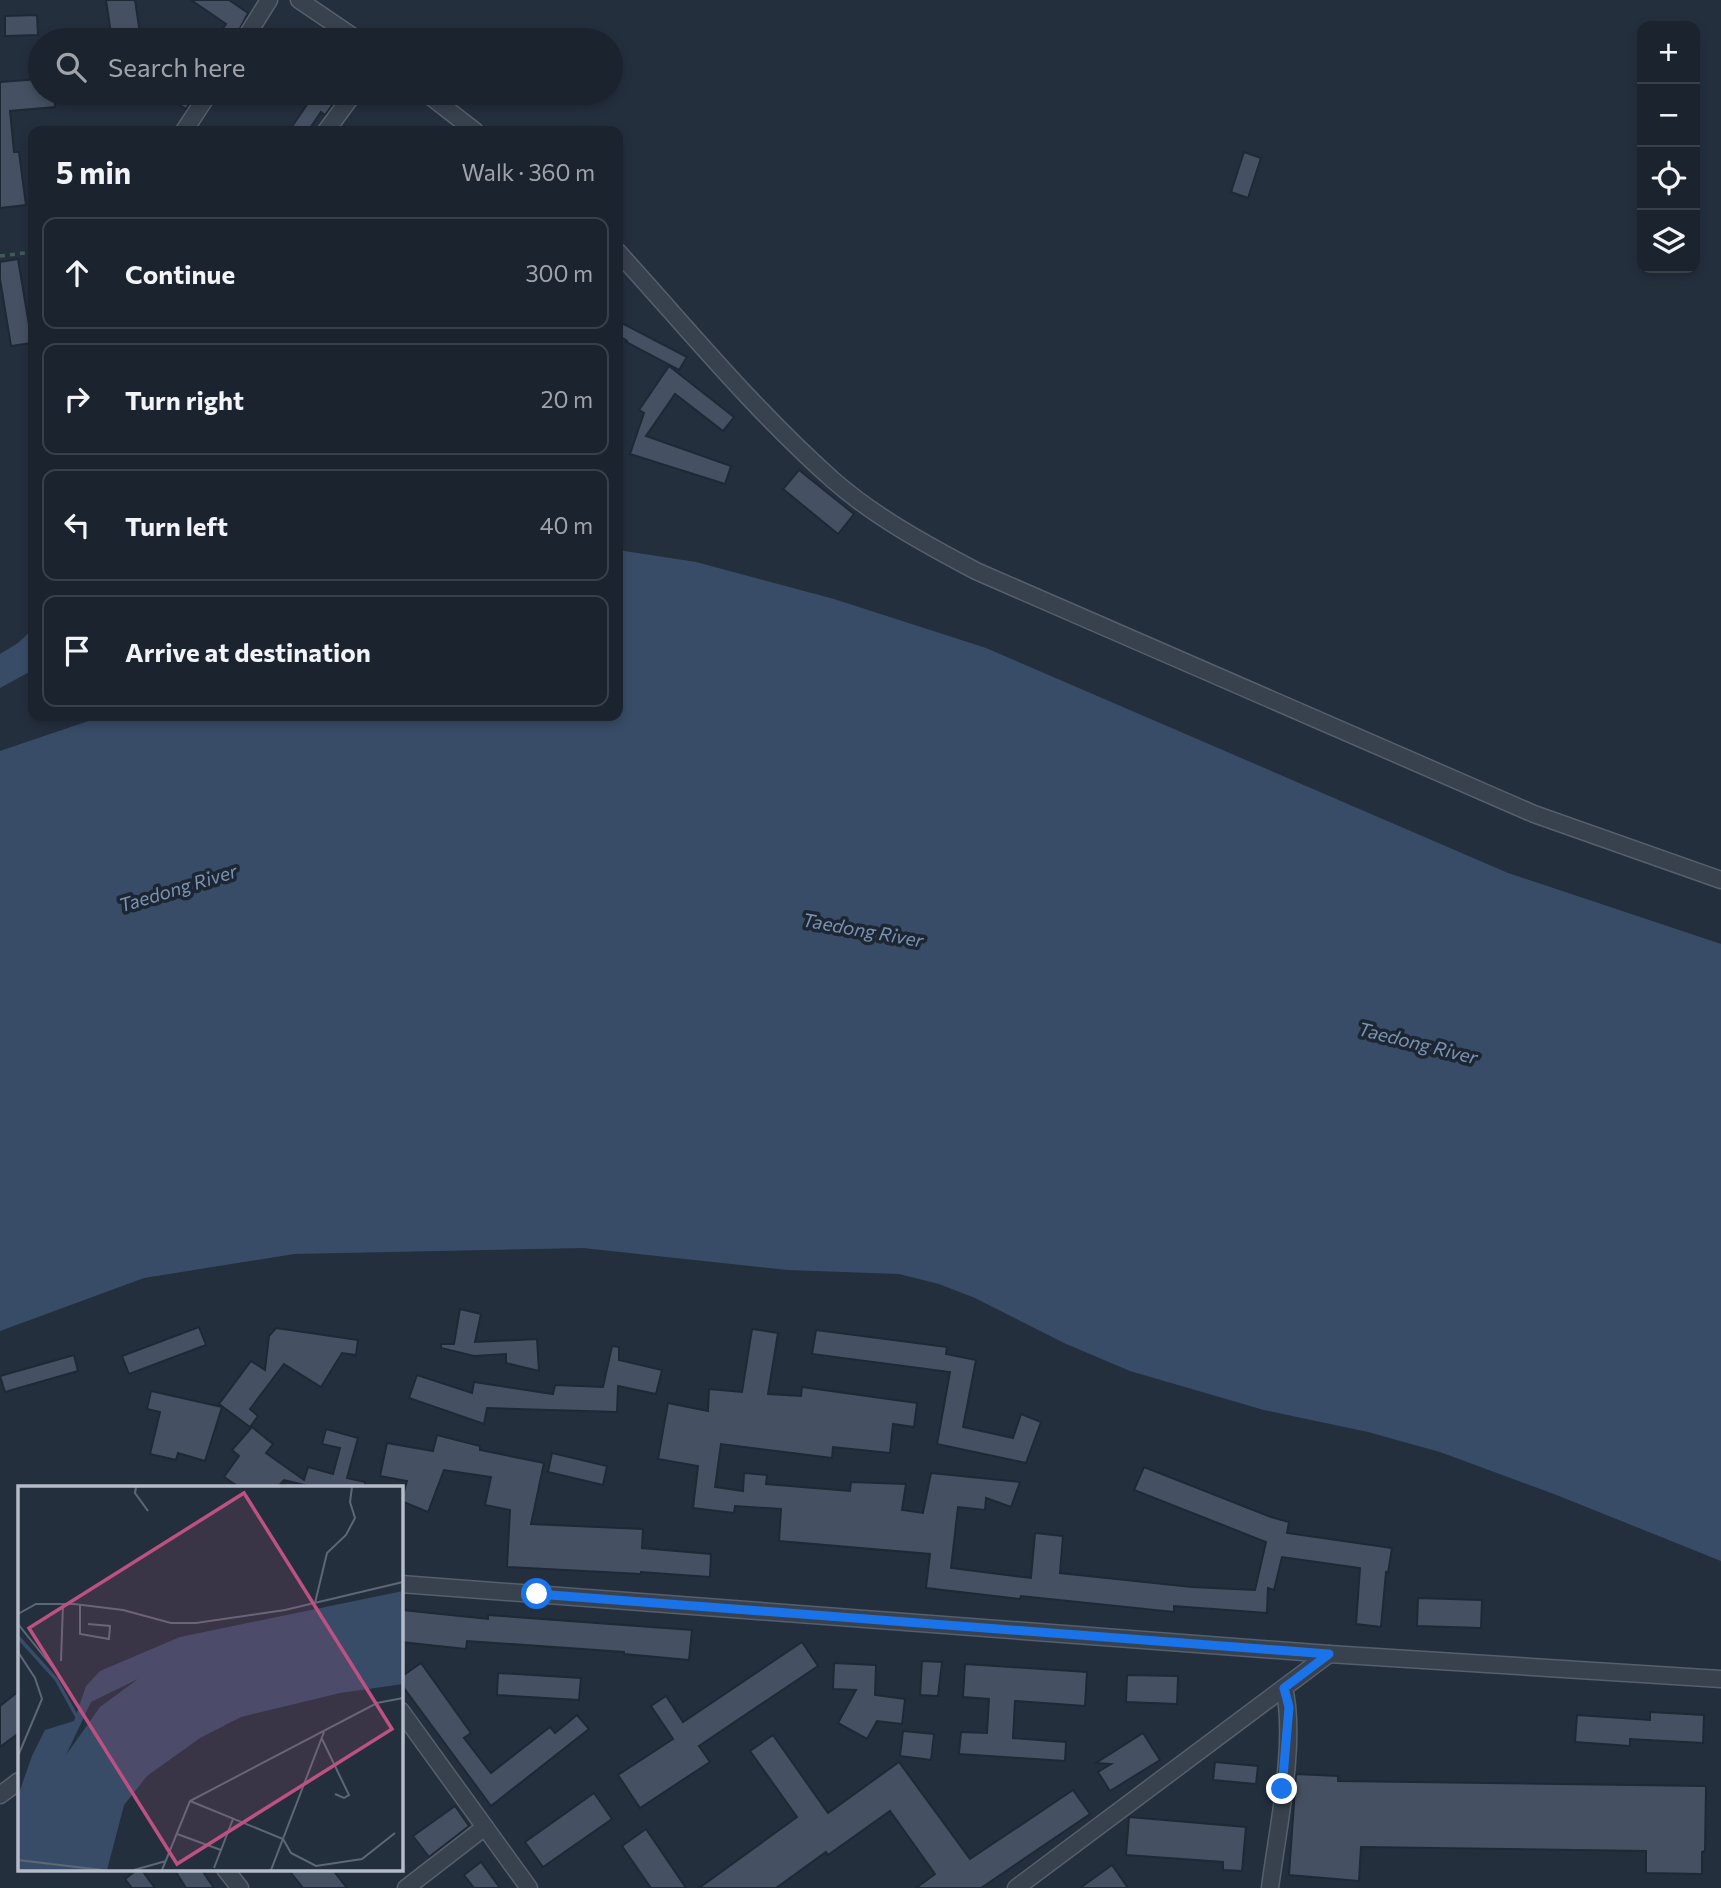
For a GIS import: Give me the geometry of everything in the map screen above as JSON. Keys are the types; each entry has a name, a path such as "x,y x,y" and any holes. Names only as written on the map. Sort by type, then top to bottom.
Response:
{"street":[{"path":"252,28 269,0"},
{"path":"299,0 340,28"},
{"path":"187,126 201,105"},
{"path":"330,126 345,105"},
{"path":"441,105 469,126"},
{"path":"623,258 775,425 835,482 932,548 976,571 1534,814 1721,880"},
{"path":"402,1584 1329,1654 1721,1679"},
{"path":"1017,1888 1329,1654"},
{"path":"1270,1888 1286,1765 1289,1707 1284,1688"},
{"path":"402,1712 529,1888"},
{"path":"0,1795 18,1782"},
{"path":"406,1888 485,1827"},
{"path":"226,1870 240,1888"}],"path":[{"path":"0,256 28,253"}],"water":[{"name":"Taedong River","path":"623,551 696,562 834,599 986,648 1508,873 1721,944 1721,1561 1440,1452 1368,1432 1264,1410 1130,1371 1064,1343 975,1298 939,1284 899,1274 788,1270 583,1248 294,1254 144,1278 0,1331 0,751 88,721 623,721"},
{"path":"28,634 28,673 0,688 0,654"}],"building":[{"path":"106,0 135,0 139,28 110,28"},
{"path":"191,0 229,0 248,13 240,28 223,28 226,24"},
{"path":"37,15 38,28 28,28 28,35 5,36 5,16"},
{"path":"28,80 28,105 55,107 10,111 14,152 19,152 26,205 0,208 0,82"},
{"path":"307,105 332,105 325,115 321,112 311,126 292,126"},
{"path":"1244,152 1261,158 1248,198 1231,192"},
{"path":"18,259 28,319 28,344 11,346 0,279 0,262"},
{"path":"623,324 687,357 679,370 623,338"},
{"path":"669,366 734,417 723,431 675,394 646,436 731,466 725,484 630,454 644,413 639,410"},
{"path":"799,470 854,514 838,534 783,489"},
{"path":"460,1309 481,1314 475,1342 537,1339 539,1371 506,1363 506,1354 474,1356 441,1348 441,1344 454,1344"},
{"path":"199,1327 206,1345 129,1374 122,1356"},
{"path":"276,1328 358,1340 356,1355 342,1353 321,1387 284,1364 250,1409 258,1416 250,1427 219,1404 251,1361 265,1370 269,1336"},
{"path":"752,1329 778,1333 768,1394 801,1396 802,1387 917,1403 914,1427 893,1424 890,1453 833,1447 832,1458 721,1444 715,1487 743,1491 744,1473 767,1475 766,1484 850,1491 851,1482 906,1484 902,1510 923,1513 931,1473 1020,1482 1011,1507 986,1498 985,1510 958,1507 951,1568 1031,1578 1035,1533 1063,1536 1060,1573 1192,1587 1255,1590 1266,1542 1134,1490 1144,1467 1289,1522 1287,1533 1392,1548 1388,1573 1386,1572 1381,1627 1356,1624 1360,1568 1282,1557 1274,1590 1268,1588 1267,1613 1174,1606 1174,1612 1021,1596 1020,1599 926,1588 930,1554 779,1541 781,1509 735,1506 734,1513 693,1508 698,1466 658,1459 668,1403 708,1411 709,1389 742,1392"},
{"path":"816,1330 947,1347 946,1354 976,1360 963,1427 1013,1438 1021,1414 1041,1422 1026,1463 937,1444 950,1372 812,1354"},
{"path":"612,1346 619,1347 619,1360 662,1370 656,1394 618,1386 617,1412 487,1408 484,1424 409,1398 417,1375 472,1393 474,1382 553,1394 555,1385 603,1387"},
{"path":"74,1355 78,1371 5,1392 0,1376"},
{"path":"151,1391 222,1407 205,1461 178,1453 176,1460 150,1454 160,1412 147,1409"},
{"path":"252,1427 273,1444 266,1453 304,1480 308,1467 333,1474 340,1448 322,1444 326,1429 358,1438 347,1478 365,1482 365,1486 309,1486 284,1480 279,1486 238,1486 224,1477 239,1456 232,1450"},
{"path":"437,1435 480,1446 480,1450 544,1463 531,1524 643,1529 642,1548 711,1554 710,1577 507,1567 510,1510 485,1505 491,1477 444,1470 428,1512 402,1501 407,1481 380,1476 387,1443 433,1451"},
{"path":"552,1453 607,1466 603,1485 548,1472"},
{"path":"1418,1598 1482,1600 1481,1628 1417,1626"},
{"path":"402,1610 488,1619 488,1615 692,1630 689,1660 624,1652 467,1641 466,1649 402,1642"},
{"path":"802,1642 818,1666 699,1746 710,1762 640,1808 618,1775 673,1739 651,1706 666,1696 683,1722"},
{"path":"922,1661 942,1662 938,1696 920,1695"},
{"path":"421,1663 471,1733 464,1738 491,1773 550,1727 555,1733 577,1715 589,1729 491,1806 402,1685 402,1676"},
{"path":"834,1663 876,1665 875,1695 905,1699 902,1724 877,1721 867,1739 838,1723 856,1690 833,1689"},
{"path":"965,1664 1087,1672 1085,1706 1015,1701 1013,1738 1066,1742 1065,1761 959,1754 961,1732 987,1733 989,1699 963,1697"},
{"path":"498,1673 581,1678 579,1700 497,1695"},
{"path":"1127,1675 1178,1676 1177,1704 1126,1702"},
{"path":"18,1692 18,1734 0,1747 0,1706"},
{"path":"1650,1712 1704,1715 1703,1743 1630,1739 1630,1746 1575,1742 1577,1715 1650,1720"},
{"path":"903,1731 934,1734 931,1760 900,1756"},
{"path":"1143,1733 1160,1760 1110,1791 1098,1772 1111,1764 1096,1763"},
{"path":"773,1735 828,1813 899,1762 970,1859 1073,1790 1090,1814 981,1888 916,1888 935,1874 890,1811 776,1888 699,1888 797,1817 750,1751"},
{"path":"1215,1762 1258,1766 1256,1784 1213,1780"},
{"path":"1296,1774 1338,1776 1338,1781 1706,1786 1702,1874 1646,1873 1646,1851 1361,1847 1359,1881 1289,1875"},
{"path":"594,1793 612,1819 543,1867 525,1842"},
{"path":"455,1806 469,1826 429,1857 413,1836"},
{"path":"1129,1817 1246,1827 1242,1871 1223,1870 1223,1862 1126,1855"},
{"path":"646,1829 686,1888 651,1888 622,1846"},
{"path":"481,1862 500,1888 474,1888 464,1875"},
{"path":"1112,1865 1128,1888 1080,1888"},
{"path":"137,1870 142,1870 155,1888 132,1888 125,1879"},
{"path":"175,1870 202,1870 214,1888 186,1888"},
{"path":"289,1870 333,1870 347,1888 303,1888"}],"route":[{"path":"537,1594 1329,1654 1284,1688 1289,1707 1282,1789"}]}
